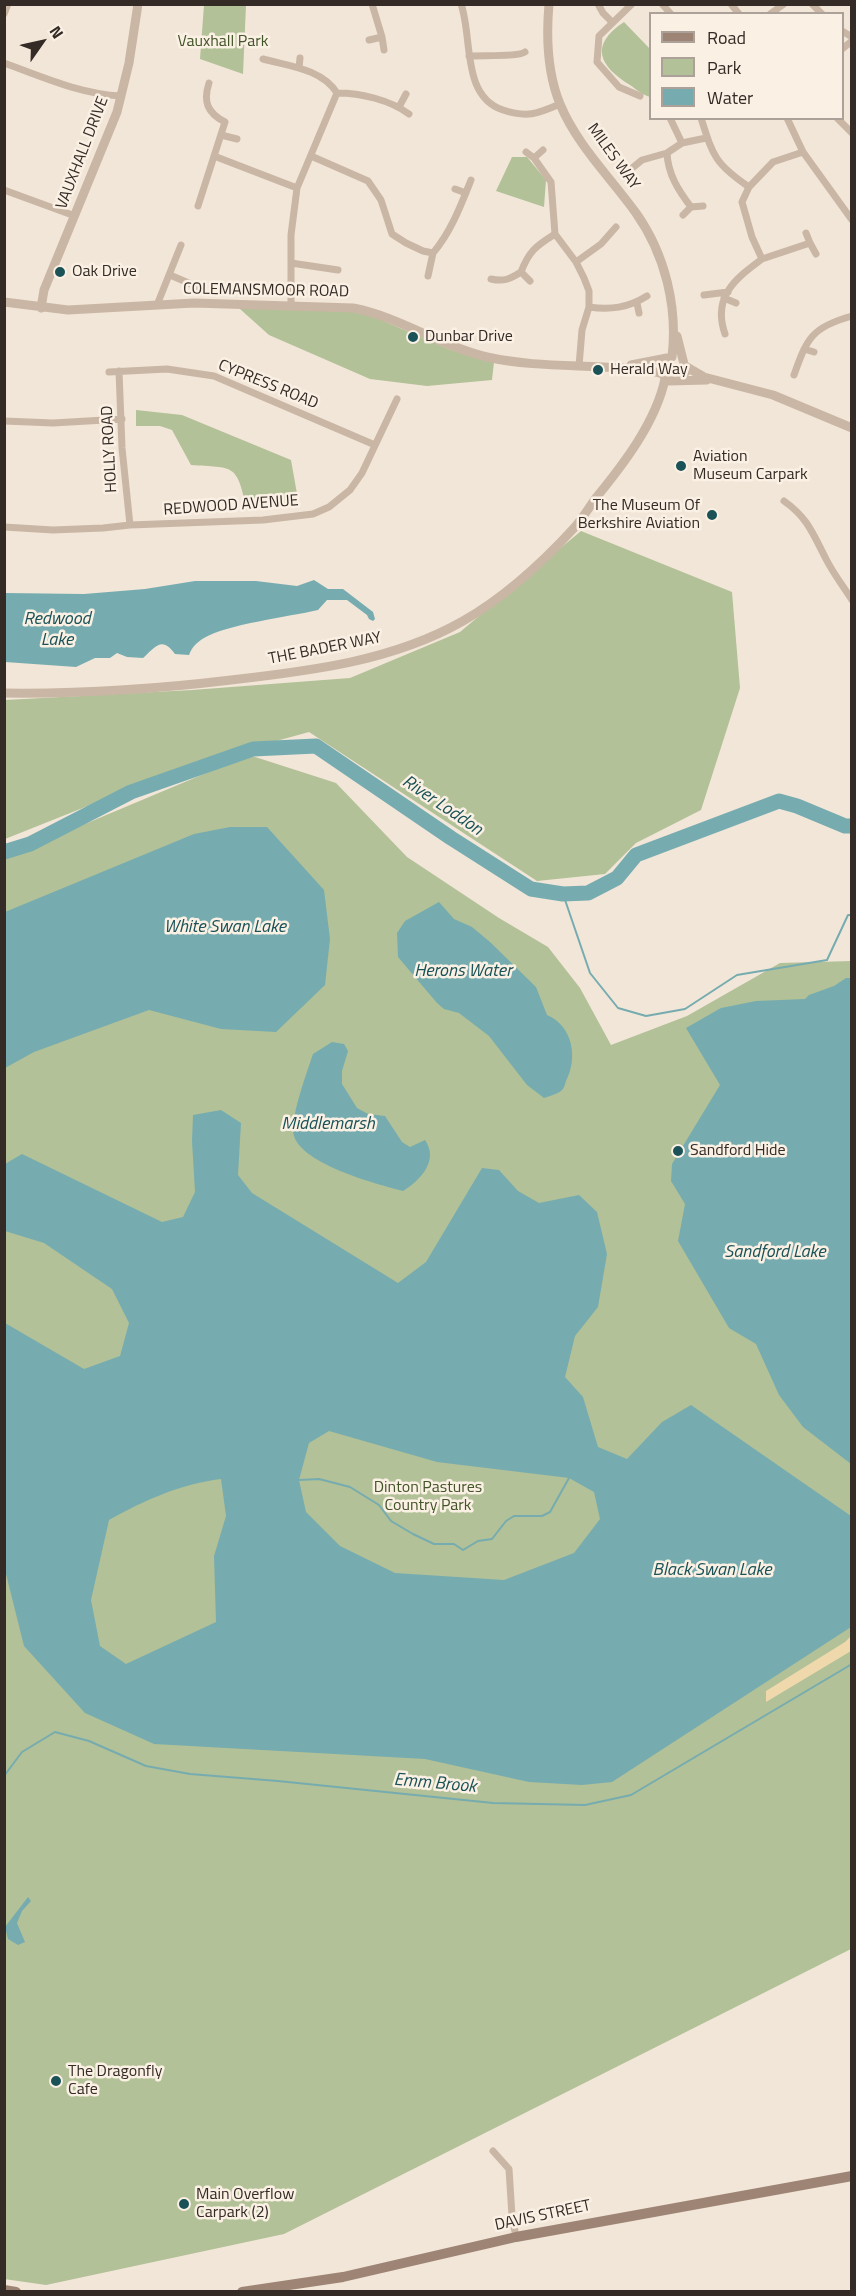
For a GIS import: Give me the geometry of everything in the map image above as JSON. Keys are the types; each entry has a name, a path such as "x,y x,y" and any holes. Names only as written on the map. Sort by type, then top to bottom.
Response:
{"main road":[{"name":"DAVIS STREET","path":"242,2292 343,2277 516,2237 852,2176"},
{"path":"4,2290 16,2292"}],"street":[{"path":"4,14 8,4"},
{"name":"VAUXHALL DRIVE","path":"41,308 44,290 108,136 121,96 129,63 138,4"},
{"path":"372,4 384,50"},
{"path":"461,4 478,88 493,106 525,116 537,114 560,104"},
{"name":"MILES WAY","path":"549,4 547,24 549,63 560,104 583,145 637,215 655,247 669,288 684,363"},
{"path":"598,4 603,14 612,22"},
{"path":"632,4 599,36 597,62 619,87 640,96"},
{"path":"369,40 382,37"},
{"path":"470,56 488,54 521,57"},
{"path":"299,68 300,58"},
{"path":"263,59 315,73 332,86 337,93"},
{"path":"4,63 72,88 97,95 121,96"},
{"path":"198,206 225,122 216,117 207,107 205,95 210,82"},
{"path":"614,93 619,87"},
{"path":"337,93 352,93 399,107 409,114"},
{"path":"291,306 291,236 297,188 337,93"},
{"path":"399,107 406,94"},
{"path":"671,120 682,143"},
{"path":"702,120 714,158 730,174 749,187"},
{"path":"788,120 803,152 851,216"},
{"path":"839,120 852,133"},
{"path":"221,135 237,139"},
{"path":"631,170 642,160 667,153 682,143 706,138"},
{"path":"534,159 543,150"},
{"path":"526,152 551,182 555,234 576,262 586,284 589,307 582,330 579,366"},
{"path":"762,259 752,237 742,202 749,187 773,162 803,152"},
{"path":"667,153 668,166 679,191 691,207"},
{"path":"214,156 297,188"},
{"path":"311,156 368,181 381,200 392,234 406,243 433,253"},
{"path":"428,276 433,253 441,244 451,225 471,180"},
{"path":"454,189 466,193"},
{"path":"4,190 75,216"},
{"path":"683,215 691,207 704,206"},
{"path":"576,262 601,244 616,227"},
{"path":"806,233 816,254"},
{"path":"491,279 510,279 521,272 527,255 555,234"},
{"path":"725,334 720,319 726,295 739,276 762,259 810,243"},
{"path":"158,305 181,244"},
{"path":"291,263 338,270"},
{"path":"521,272 530,281"},
{"path":"170,275 198,287"},
{"path":"704,295 726,295 736,303"},
{"path":"589,307 618,308 637,303 647,296"},
{"name":"COLEMANSMOOR ROAD","path":"4,302 41,308 91,310 194,303 354,308 368,311 439,341 487,357 539,364 626,367 679,380 713,380"},
{"path":"637,303 639,313"},
{"path":"794,375 812,334 829,324 852,316"},
{"name":"MILES WAY","path":"663,376 674,322"},
{"path":"804,349 814,352"},
{"path":"668,358 684,363 713,380 773,395 852,428"},
{"name":"COLEMANSMOOR ROAD","path":"626,367 668,358"},
{"name":"THE BADER WAY","path":"4,693 109,691 274,675 346,663 385,653 439,633 482,609 514,586 575,527 623,463 657,409 686,373 684,363"},
{"name":"CYPRESS ROAD","path":"109,372 167,369 214,376 375,445"},
{"name":"HOLLY ROAD","path":"119,371 122,448 129,525"},
{"name":"THE BADER WAY","path":"657,409 663,376"},
{"name":"REDWOOD AVENUE","path":"4,527 53,530 263,520 312,514 329,507 350,490 362,473 397,399"},
{"path":"4,421 53,423 122,419"},
{"path":"784,501 799,512 810,525 827,560 852,600"},
{"path":"493,2151 509,2169 512,2216 516,2237"}],"green space":[{"name":"Vauxhall Park","path":"204,5 246,5 243,74 200,59"},
{"path":"624,22 649,48 649,96 619,78 605,63 602,47 613,31"},
{"path":"512,157 527,157 546,180 544,207 496,191"},
{"path":"240,309 343,310 372,316 451,350 494,362 492,380 427,386 370,379 269,335"},
{"path":"136,410 182,415 291,460 299,505 246,507 236,475 224,468 191,465 172,430 160,426 136,426"},
{"path":"581,531 732,592 740,688 701,810 636,843 605,874 537,881 309,732 193,764 5,839 5,700 192,690 350,678 460,632"},
{"name":"Dinton Pastures Country Park","path":"249,755 336,783 407,857 499,918 548,947 580,988 611,1045 687,1016 780,963 852,961 851,1949 284,2234 46,2285 4,2279 4,858"}],"sand":[{"path":"851,1636 851,1651 766,1702 766,1691"}],"water":[{"name":"Redwood Lake","path":"314,580 328,589 343,589 373,612 375,619 373,621 369,619 347,600 327,600 318,610 215,633 197,643 189,655 175,654 163,644 155,647 143,658 127,657 117,653 110,658 95,658 76,667 5,662 5,593 84,594 145,589 195,581 256,581 297,586"},
{"name":"White Swan Lake","path":"230,827 267,827 324,890 330,939 325,985 276,1032 221,1029 149,1010 34,1052 5,1068 5,912 194,834"},
{"name":"Herons Water","path":"439,902 454,919 472,927 490,942 536,987 547,1015 556,1020 568,1035 572,1063 564,1087 556,1094 544,1098 527,1085 489,1036 459,1013 444,1009 437,1003 398,957 397,933 405,921"},
{"name":"Sandford Lake","path":"846,978 852,978 851,1464 803,1427 779,1395 756,1344 729,1328 678,1241 685,1204 671,1181 672,1164 720,1085 686,1028 721,1008 756,1001 805,999"},
{"name":"Middlemarsh","path":"332,1042 344,1044 348,1051 342,1071 342,1084 357,1108 368,1114 385,1116 402,1142 410,1147 425,1140 429,1147 430,1155 426,1169 403,1191 339,1170 307,1153 297,1142 293,1131 295,1113 313,1054"},
{"name":"Black Swan Lake","path":"221,1110 241,1123 238,1175 252,1193 398,1283 426,1262 482,1168 499,1170 518,1191 539,1203 579,1195 597,1212 607,1254 598,1307 575,1336 565,1377 583,1397 598,1447 627,1459 662,1422 691,1405 851,1516 851,1627 612,1782 582,1785 529,1782 425,1759 154,1744 85,1713 24,1646 5,1570 5,1323 84,1369 120,1356 129,1323 112,1289 44,1243 5,1231 5,1164 22,1154 162,1222 183,1217 195,1192 193,1115","holes":["329,1431 437,1462 569,1478 594,1492 600,1519 574,1553 504,1580 395,1573 340,1546 306,1512 299,1480 309,1443","221,1479 226,1516 214,1556 216,1622 126,1664 100,1646 91,1600 109,1520 163,1494 206,1481"]},
{"path":"28,1897 31,1901 22,1911 17,1923 25,1942 18,1945 8,1939 5,1927"}],"waterway":[{"name":"River Loddon","path":"4,852 30,844 131,792 253,749 316,746 451,838 531,889 563,894 588,893 617,878 636,855 779,801 845,826 852,826"},
{"path":"563,894 590,973 618,1008 646,1016 685,1009 737,975 827,960 848,915 852,915"},
{"path":"299,1480 319,1479 350,1487 379,1505 391,1521 413,1534 434,1544 454,1544 463,1550 478,1541 492,1539 506,1521 514,1516 542,1516 550,1512 569,1478"},
{"name":"Emm Brook","path":"4,1776 22,1752 55,1732 89,1741 146,1766 190,1774 493,1803 585,1805 631,1795 852,1664"}],"place":[{"name":"Oak Drive","path":"60,272"},
{"name":"Dunbar Drive","path":"413,337"},
{"name":"Herald Way","path":"598,370"},
{"name":"Aviation Museum Carpark","path":"681,466"},
{"name":"The Museum Of Berkshire Aviation","path":"712,515"},
{"name":"Sandford Hide","path":"678,1151"},
{"name":"The Dragonfly Cafe","path":"56,2081"},
{"name":"Main Overflow Carpark (2)","path":"184,2204"}]}
